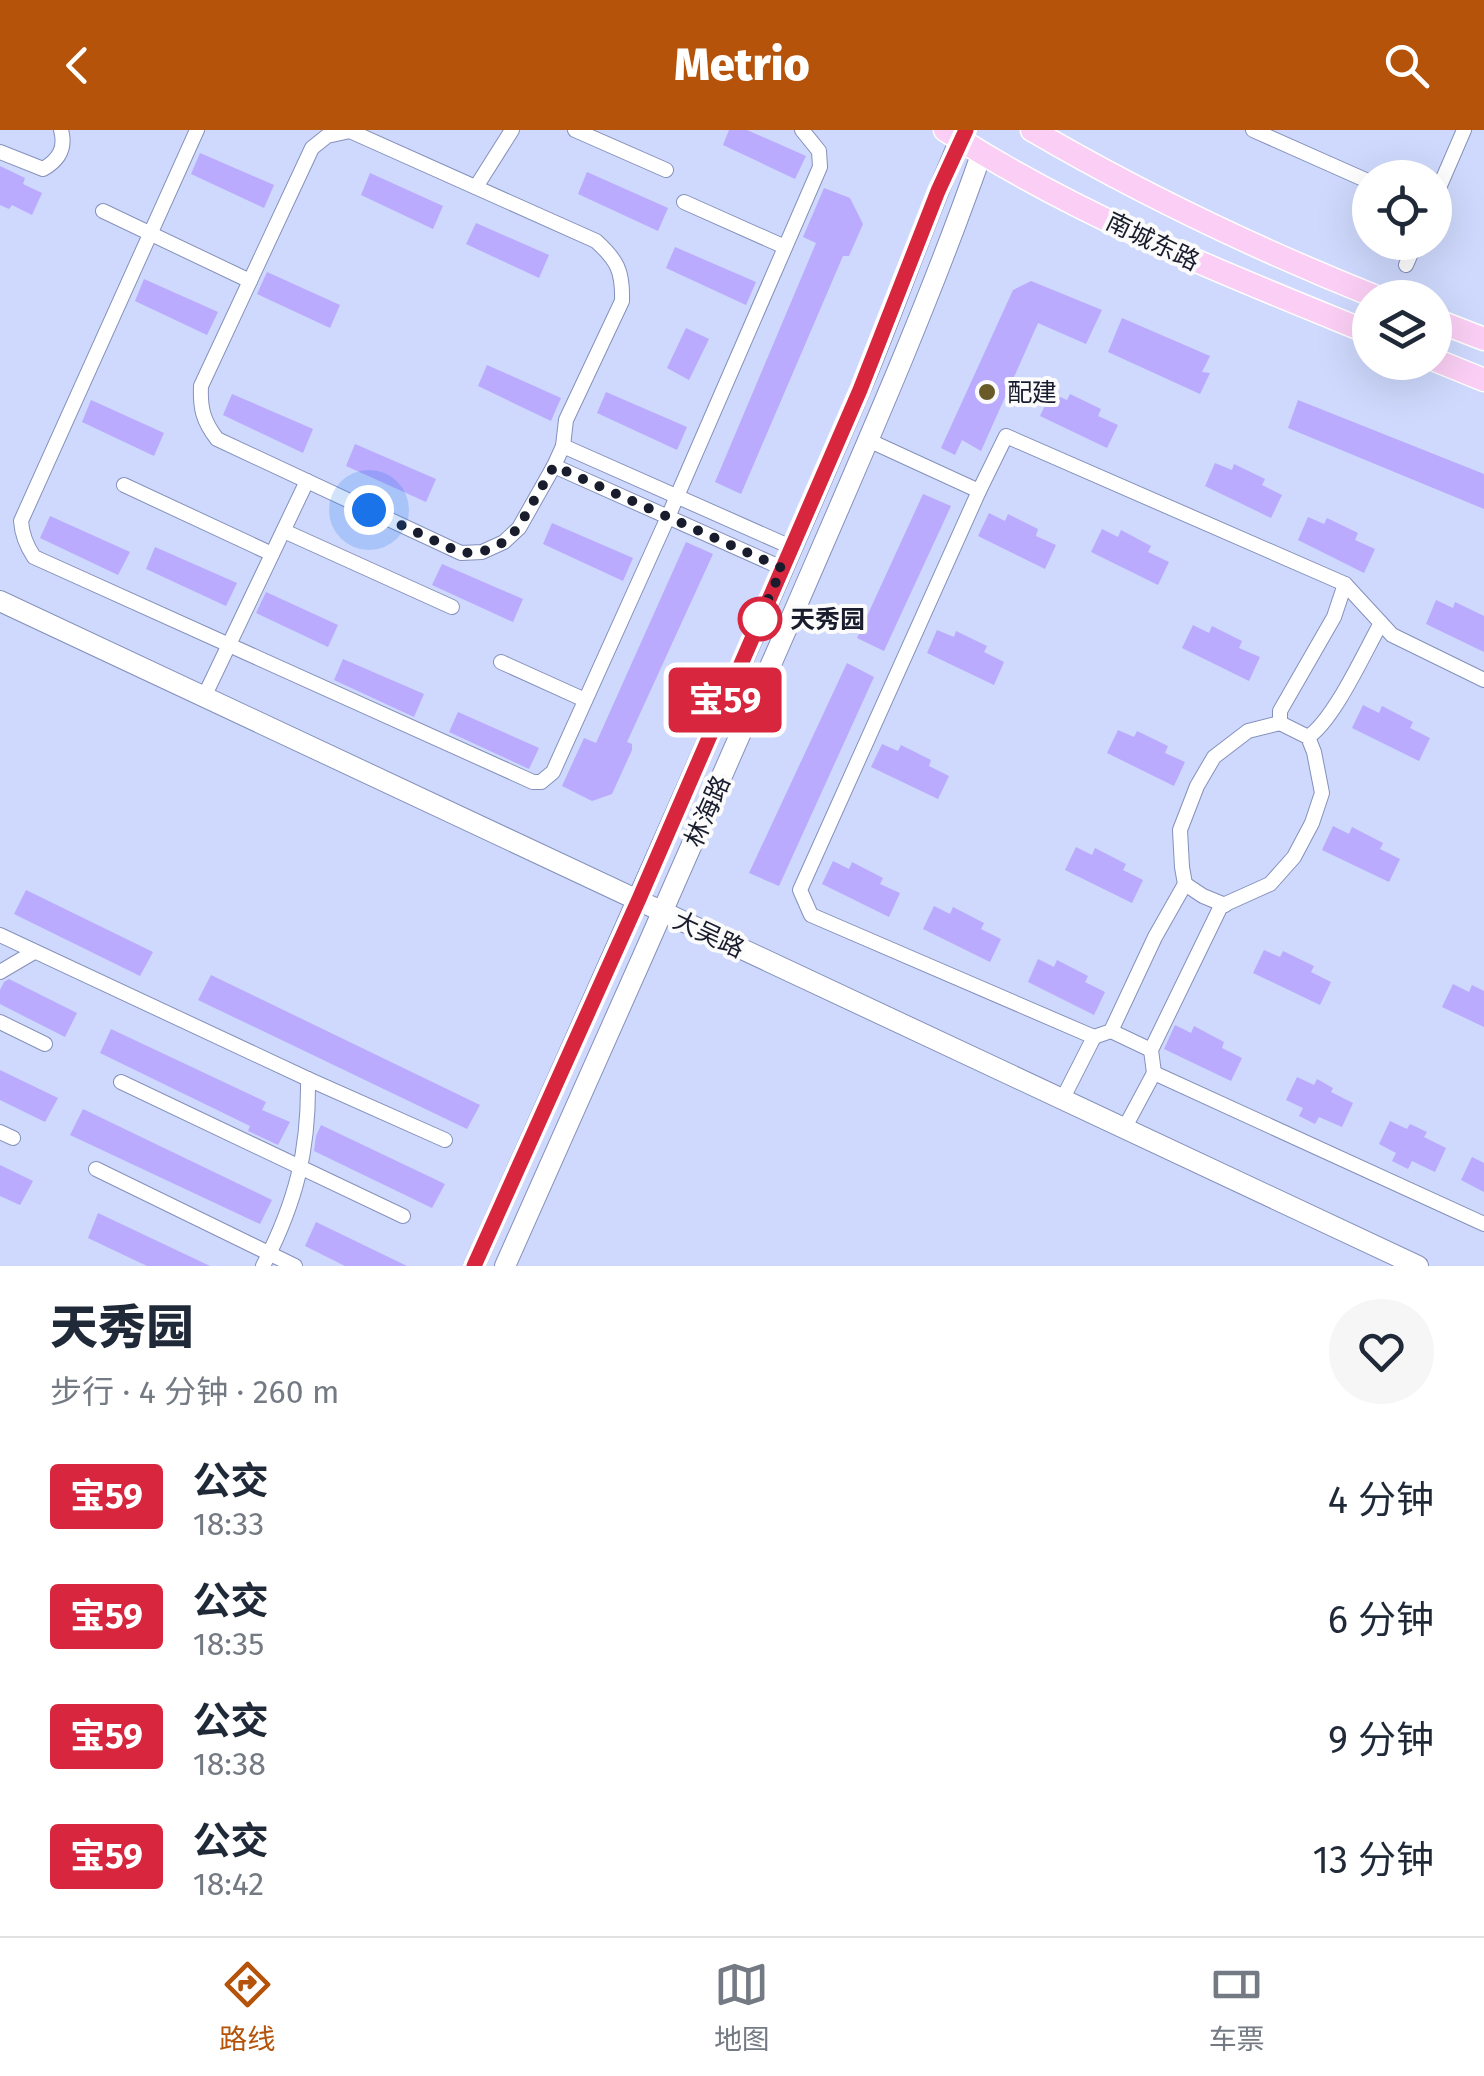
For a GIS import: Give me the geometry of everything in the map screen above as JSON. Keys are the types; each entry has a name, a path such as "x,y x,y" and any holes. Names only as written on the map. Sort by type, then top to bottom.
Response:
{"main road":[{"name":"南城东路","path":"1032,130 1209,226 1352,287"},
{"name":"南城东路","path":"957,133 987,141 1006,167 1100,216 1197,263 1352,326"},
{"name":"林海路","path":"474,1266 639,899 860,390 957,133"},
{"name":"林海路","path":"505,1266 868,440 987,141"},
{"path":"1452,327 1484,339"},
{"path":"1452,367 1484,380"},
{"name":"大吴路","path":"0,601 1418,1266"}],"street":[{"path":"0,152 43,168 55,163 61,152 62,130"},
{"path":"196,130 22,521 22,534 34,557 534,782 541,782 553,772 820,167 818,151 802,130"},
{"path":"350,130 476,187 596,240 616,261 623,282 622,301 566,420 563,446 518,528 504,542 482,552 461,553 217,439 205,424 200,407 201,386 312,148 327,136 350,130"},
{"path":"476,187 512,130"},
{"path":"575,130 666,170"},
{"path":"1254,130 1352,174"},
{"path":"1451,160 1464,130"},
{"path":"684,202 785,247"},
{"path":"103,211 250,281"},
{"path":"1406,264 1408,260"},
{"path":"1094,1037 811,915 800,890 1006,436 1344,584 1392,634 1484,680"},
{"path":"868,440 979,491"},
{"path":"563,446 791,547"},
{"path":"554,466 782,568"},
{"path":"204,697 307,481"},
{"path":"124,485 272,554"},
{"path":"284,531 452,607"},
{"path":"1280,723 1280,711 1334,617 1344,584"},
{"path":"1308,737 1319,730 1335,706 1381,623"},
{"path":"501,662 585,700"},
{"path":"1124,1129 1154,1073 1151,1050 1221,906 1225,905 1270,884 1294,857 1312,823 1322,792 1314,752 1308,737 1280,723 1248,731 1214,757 1196,786 1180,830 1186,884 1225,905"},
{"path":"1062,1100 1094,1037 1110,1031 1186,884"},
{"path":"0,935 446,1140"},
{"path":"0,972 34,952"},
{"path":"0,1022 45,1044"},
{"path":"1110,1031 1151,1050"},
{"path":"1154,1073 1484,1224"},
{"path":"266,1260 292,1204 301,1168 308,1079"},
{"path":"121,1082 403,1216"},
{"path":"96,1169 266,1260 295,1266"}],"building":[{"path":"729,130 747,130 806,156 795,179 723,145"},
{"path":"200,153 274,185 264,208 191,174"},
{"path":"0,166 25,178 23,184 42,193 32,215 12,205 9,209 0,205"},
{"path":"587,172 668,208 658,231 578,194"},
{"path":"370,173 443,206 433,229 361,195"},
{"path":"824,188 850,198 863,224 849,256 843,256 741,494 715,482 816,243 803,237"},
{"path":"476,223 549,255 539,278 466,244"},
{"path":"675,247 756,282 746,305 666,268"},
{"path":"267,272 340,305 330,328 257,294"},
{"path":"144,279 218,312 207,335 135,301"},
{"name":"配建","path":"1031,281 1102,310 1086,344 1038,323 981,451 962,440 955,455 941,448 1013,290"},
{"name":"配建","path":"1122,318 1210,356 1202,372 1210,373 1200,394 1108,352"},
{"path":"686,328 709,339 689,380 667,368"},
{"path":"487,365 561,398 551,421 478,386"},
{"path":"606,392 687,427 677,450 597,413"},
{"path":"1051,393 1067,400 1070,394 1101,409 1098,416 1118,425 1107,448 1040,416"},
{"path":"232,394 313,429 303,453 223,415"},
{"path":"91,400 164,433 154,456 82,422"},
{"path":"1298,400 1484,474 1484,509 1288,428"},
{"path":"355,444 436,479 426,502 346,466"},
{"path":"1215,463 1232,470 1234,464 1265,479 1262,485 1282,495 1271,518 1205,486"},
{"path":"923,494 951,506 884,651 857,638"},
{"path":"989,513 1005,521 1008,514 1038,529 1036,536 1056,545 1045,569 978,536"},
{"path":"50,516 130,552 118,575 40,538"},
{"path":"1308,517 1324,524 1327,518 1358,533 1355,540 1375,549 1364,573 1298,540"},
{"path":"552,523 633,558 623,581 543,544"},
{"path":"1102,529 1118,537 1121,530 1151,546 1148,552 1169,562 1158,585 1091,552"},
{"path":"686,542 713,554 627,742 632,744 632,750 612,794 592,801 562,786 584,738 596,743"},
{"path":"155,547 237,583 226,606 146,569"},
{"path":"442,564 523,599 513,622 432,585"},
{"path":"266,592 338,625 328,647 256,613"},
{"path":"1436,600 1453,608 1455,602 1484,616 1484,652 1426,624"},
{"path":"1193,625 1209,633 1212,626 1242,641 1239,648 1260,657 1249,681 1182,648"},
{"path":"937,630 954,637 956,631 987,646 984,652 1004,662 994,685 927,653"},
{"path":"343,659 424,694 414,717 334,680"},
{"path":"847,663 874,677 779,886 749,873"},
{"path":"1363,705 1379,713 1382,706 1413,722 1410,728 1430,738 1419,761 1352,728"},
{"path":"458,712 539,748 529,769 449,732"},
{"path":"1118,730 1134,737 1137,731 1168,746 1165,753 1185,762 1174,786 1107,753"},
{"path":"882,744 898,751 901,745 931,760 929,766 949,776 938,799 871,767"},
{"path":"1333,826 1349,834 1352,827 1383,843 1380,849 1400,859 1389,882 1322,850"},
{"path":"1076,847 1092,855 1095,848 1126,864 1123,870 1143,880 1132,903 1065,870"},
{"path":"833,861 849,869 852,862 883,878 880,884 900,893 889,917 822,884"},
{"path":"26,890 153,952 140,976 14,914"},
{"path":"934,906 950,914 953,907 984,923 981,929 1001,939 990,962 923,929"},
{"path":"1264,950 1280,957 1283,951 1314,966 1311,972 1331,982 1320,1005 1253,973"},
{"path":"1038,959 1054,967 1057,960 1088,976 1085,982 1105,992 1094,1015 1028,982"},
{"path":"211,975 480,1105 467,1129 198,1000"},
{"path":"9,979 77,1013 65,1037 0,1004 0,990"},
{"path":"1453,984 1469,992 1472,985 1484,991 1484,1027 1442,1007"},
{"path":"1175,1025 1191,1033 1194,1026 1224,1042 1222,1048 1242,1058 1231,1081 1164,1049"},
{"path":"111,1029 266,1102 262,1110 290,1122 278,1145 248,1131 250,1126 100,1053"},
{"path":"0,1070 58,1098 45,1122 0,1100"},
{"path":"1297,1077 1314,1085 1317,1079 1333,1088 1331,1092 1353,1103 1342,1127 1319,1117 1315,1124 1299,1116 1303,1108 1286,1100"},
{"path":"83,1109 272,1200 260,1224 70,1135"},
{"path":"1390,1121 1427,1132 1424,1137 1446,1148 1435,1172 1412,1161 1408,1169 1392,1161 1396,1153 1379,1144"},
{"path":"321,1125 445,1184 432,1208 314,1151"},
{"path":"1472,1157 1484,1163 1484,1192 1461,1180"},
{"path":"0,1165 33,1181 20,1205 0,1196"},
{"path":"98,1213 210,1266 147,1266 88,1238"},
{"path":"316,1222 407,1266 345,1266 305,1246"}],"bus line":[{"name":"宝59","path":"474,1266 639,899 860,390 966,130"}],"place":[{"name":"配建","path":"987,392"},
{"name":"天秀园","path":"760,619"}],"route":[{"path":"369,510 461,553 482,552 504,542 518,528 554,466 782,568 753,634 760,619"}]}
